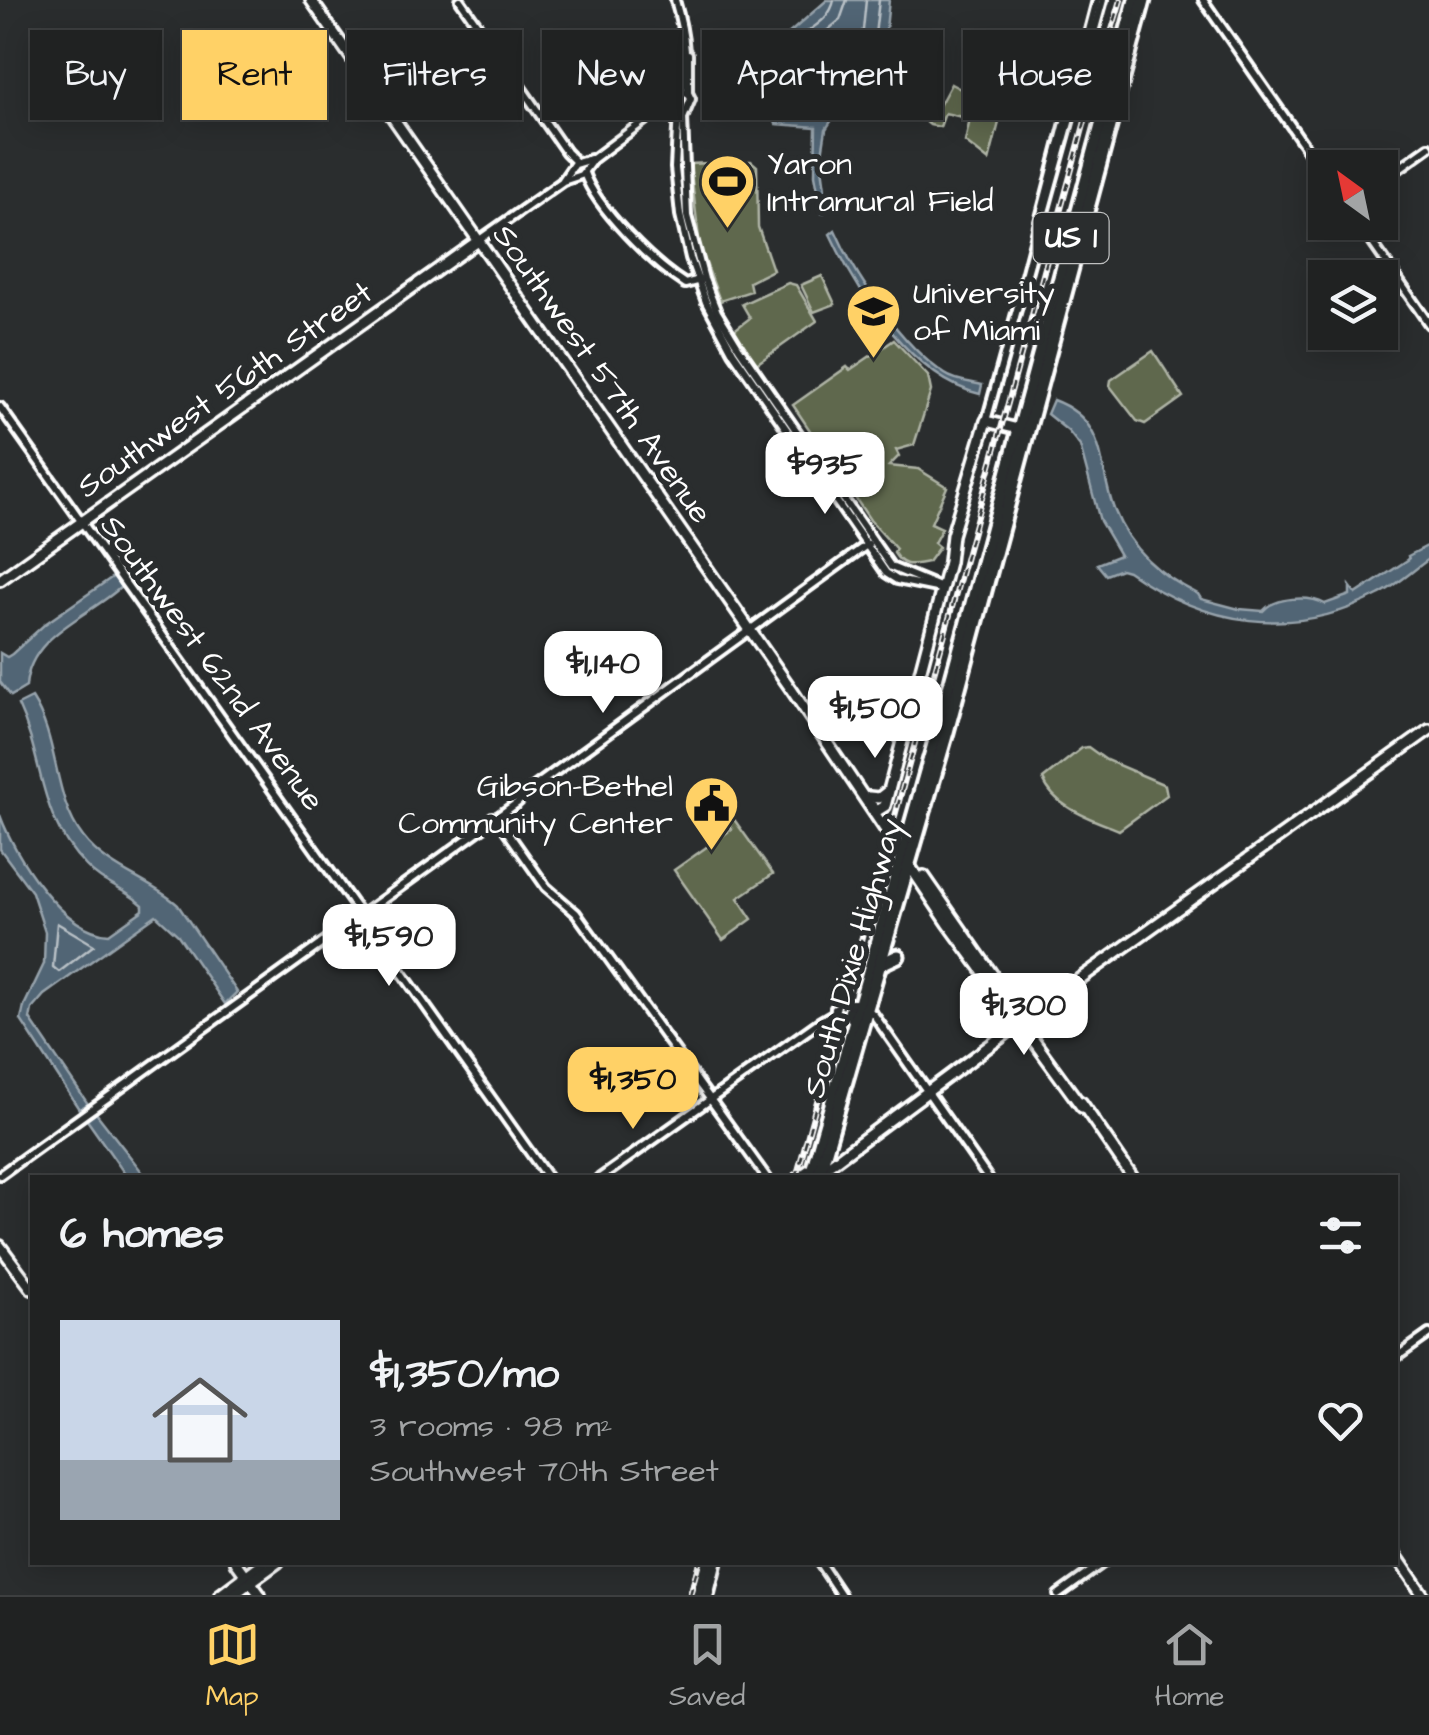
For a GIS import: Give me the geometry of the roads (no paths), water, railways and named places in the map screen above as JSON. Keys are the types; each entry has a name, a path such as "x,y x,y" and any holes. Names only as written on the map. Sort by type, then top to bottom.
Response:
{"highway":[{"name":"South Dixie Highway","path":"816,1172 860,1010 904,882 907,856 947,732 1135,0"},
{"name":"South Dixie Highway","path":"860,1010 880,965 961,644 1144,0"},
{"path":"980,576 992,563 987,550"},
{"path":"954,672 966,660 961,644"},
{"path":"934,744 947,732 942,715"},
{"path":"904,882 919,879"},
{"path":"880,965 898,956 884,940"},
{"path":"837,1012 860,1010"},
{"path":"697,1595 705,1565"},
{"path":"707,1595 714,1565"}],"main road":[{"name":"Southwest 57th Avenue","path":"311,0 1130,1175"},
{"name":"Southwest 56th Street","path":"0,580 478,241"},
{"path":"878,811 885,806 986,421 1023,431"},
{"path":"816,1172 1429,730"},
{"path":"864,796 878,798 888,791"},
{"name":"Southwest 57th Avenue","path":"864,796 907,856"},
{"path":"907,856 932,900 946,913"},
{"path":"1046,1004 1068,996 1074,998"},
{"path":"0,1246 30,1286"},
{"path":"1398,1558 1424,1595"},
{"path":"238,1565 260,1595"},
{"path":"233,1595 261,1565"},
{"path":"220,1595 273,1565"}],"street":[{"path":"460,0 577,170 628,232 675,277 686,284 700,280"},
{"path":"677,0 686,26 682,76"},
{"path":"986,421 1030,270 1100,0"},
{"path":"1203,0 1308,150"},
{"path":"682,112 684,192 700,280"},
{"path":"478,241 648,120"},
{"path":"677,120 678,201 700,280 717,312 893,578 942,588"},
{"path":"1398,169 1429,147"},
{"path":"1371,240 1429,324"},
{"name":"Southwest 62nd Avenue","path":"0,407 546,1175"},
{"path":"0,1175 870,543"},
{"path":"493,818 548,890 576,912 765,1175"},
{"path":"604,1175 842,1004 860,1010 882,1028 986,1175"},
{"path":"819,1022 837,1012"},
{"path":"1398,1356 1429,1334"},
{"path":"821,1565 842,1595"},
{"path":"1058,1595 1100,1565"}],"water":[{"path":"827,0 889,0 886,30 793,30"},
{"path":"775,120 832,120 826,129 821,160 828,211 822,213 815,175 816,127 776,124"},
{"path":"835,230 867,288 912,346 945,374 982,385 980,394 932,371 890,330 841,257 830,234"},
{"path":"1053,400 1071,409 1092,432 1114,509 1128,537 1159,570 1201,599 1263,611 1292,599 1325,604 1350,595 1350,586 1356,594 1429,545 1429,559 1385,591 1346,609 1282,621 1250,620 1187,604 1121,569 1106,575 1097,564 1120,555 1100,521 1080,446 1047,414"},
{"path":"114,576 121,587 49,640 37,654 26,687 11,696 0,682 0,653 7,657 12,654 45,624"},
{"path":"32,698 47,732 66,804 83,837 104,858 178,905 237,992 225,1004 178,935 156,915 44,995 32,1009 30,1019 88,1104 79,1109 21,1020 44,964 45,932 32,892 0,849 0,815 28,869 74,920 109,934 143,910 143,905 92,872 58,827 18,705"},
{"path":"96,1113 144,1175 126,1175 87,1120"}],"railway":[{"path":"797,1175 1121,0"},
{"path":"690,1595 698,1565"}],"place":[{"name":"Yaron Intramural Field","path":"728,231"},
{"name":"University of Miami","path":"874,360"},
{"name":"Gibson-Bethel Community Center","path":"712,853"}]}
